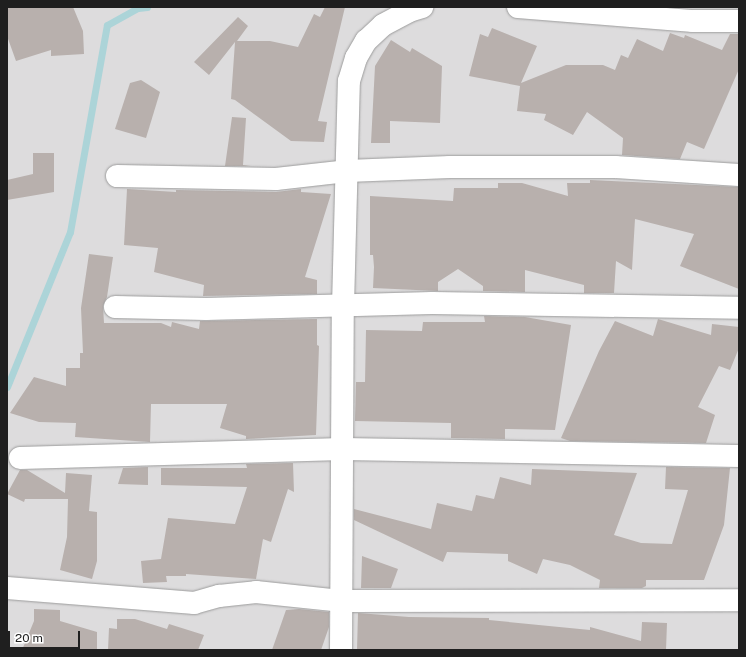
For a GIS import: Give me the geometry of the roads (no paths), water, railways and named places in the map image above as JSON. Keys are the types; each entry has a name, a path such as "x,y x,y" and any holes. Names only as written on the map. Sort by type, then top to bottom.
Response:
{"street":[{"path":"341,650 343,306 349,81 356,58 366,41 383,25 422,7"},
{"path":"518,7 586,10 739,21"},
{"path":"116,176 276,179 347,171 450,167 616,167 739,175"},
{"path":"115,307 206,309 432,303 739,308"},
{"path":"20,458 343,449 739,456"},
{"path":"7,588 194,603 219,596 256,592 341,601 739,600"}],"waterway":[{"path":"7,387 70,232 107,25 138,8 147,7"}]}
